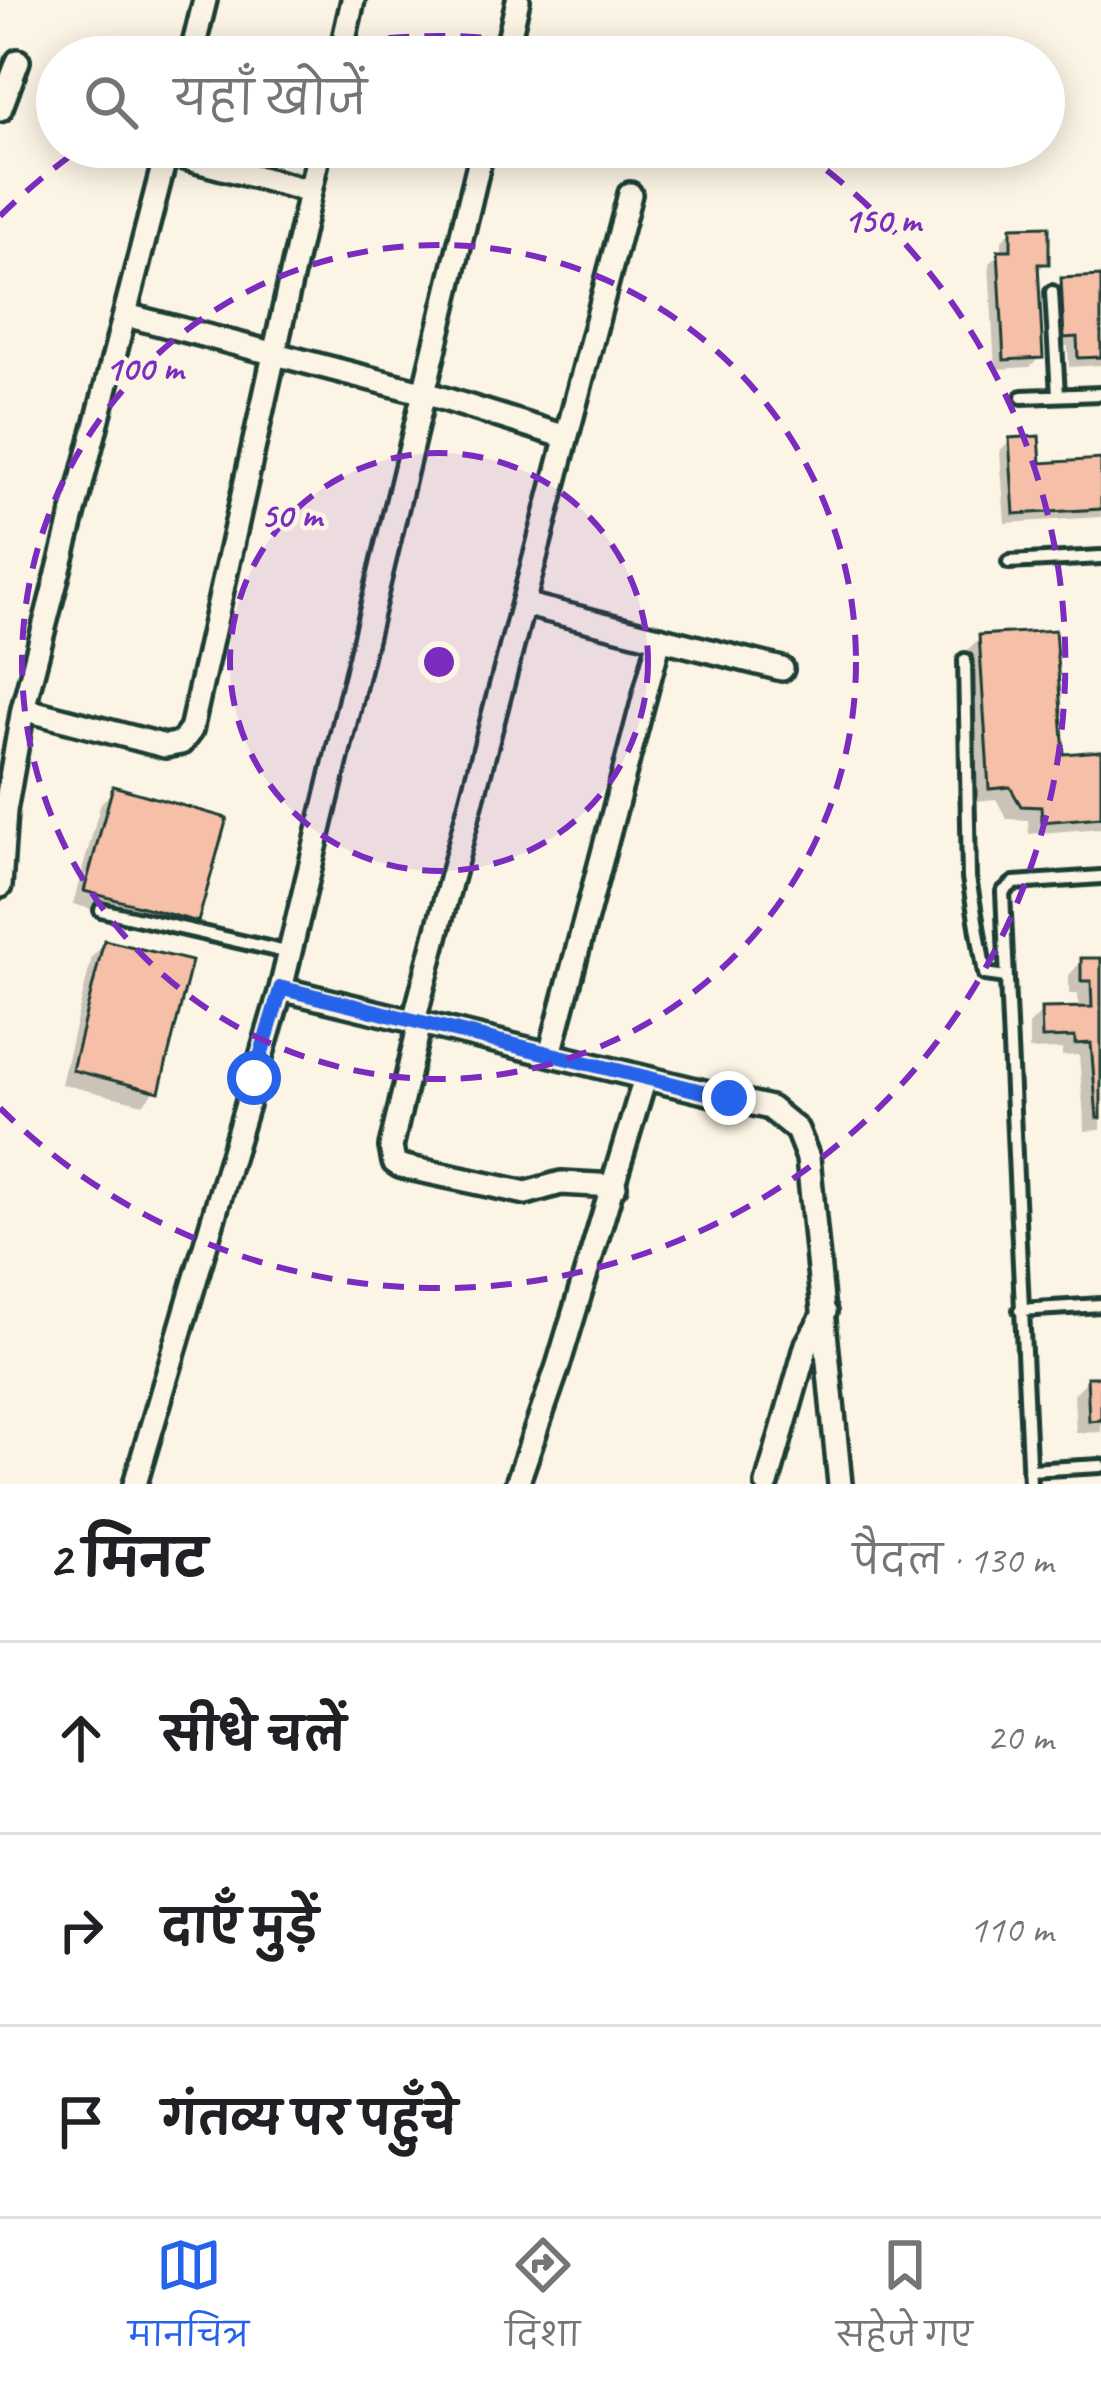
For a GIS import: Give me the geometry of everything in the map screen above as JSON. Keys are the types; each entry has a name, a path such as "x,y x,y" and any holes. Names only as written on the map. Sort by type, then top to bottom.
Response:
{"street":[{"path":"196,36 205,0"},
{"path":"345,36 353,0"},
{"path":"510,36 518,0"},
{"path":"0,110 18,61"},
{"path":"0,886 7,797 22,709 163,168"},
{"path":"230,168 310,191"},
{"path":"22,709 165,746 181,743 191,730 315,168"},
{"path":"135,1484 281,988 478,168"},
{"path":"615,1186 561,1183 526,1193 394,1162 391,1147 417,1022 630,194"},
{"path":"126,315 425,393 566,437"},
{"path":"523,604 782,669"},
{"path":"550,1054 660,638"},
{"path":"281,988 770,1108 797,1130 808,1158 840,1484"},
{"path":"517,1484 646,1078"},
{"path":"767,1484 807,1344 826,1311"}],"lane":[{"path":"1052,292 1058,395"},
{"path":"1022,397 1101,394"},
{"path":"1009,562 1101,557"},
{"path":"965,660 969,878 985,974 1006,976"},
{"path":"1030,1484 1004,892 1014,883 1101,877"},
{"path":"101,910 290,952"},
{"path":"1020,1310 1101,1305"},
{"path":"1029,1470 1101,1466"}],"building":[{"path":"1049,226 1049,264 1038,264 1043,358 1004,360 998,250 1011,250 1011,227"},
{"path":"1101,276 1101,357 1078,358 1077,337 1064,338 1061,278"},
{"path":"1039,436 1041,463 1101,459 1101,509 1014,514 1009,438"},
{"path":"1055,630 1064,754 1101,751 1101,817 1042,822 1041,807 1021,806 1010,787 989,789 979,635"},
{"path":"113,786 227,818 198,922 84,891"},
{"path":"104,940 192,961 159,1092 72,1070"},
{"path":"1081,958 1101,958 1101,1118 1097,1118 1091,1043 1075,1044 1075,1037 1042,1038 1041,1008 1092,1007 1091,981 1081,981"},
{"path":"1087,1377 1101,1377 1101,1420 1089,1421"}],"route":[{"path":"254,1078 281,988 729,1098"}]}
